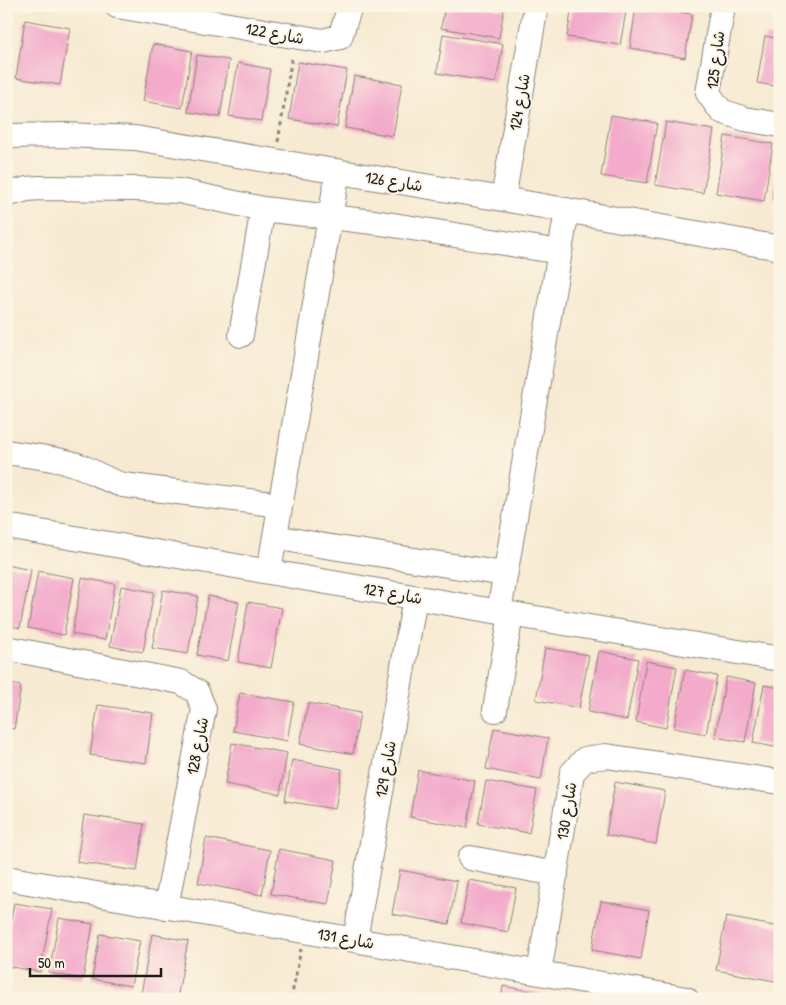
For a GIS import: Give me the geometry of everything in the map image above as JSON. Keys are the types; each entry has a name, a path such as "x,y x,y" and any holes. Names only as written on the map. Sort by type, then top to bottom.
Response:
{"street":[{"name":"شارع 122","path":"118,6 323,41 340,37 350,6"},
{"name":"شارع 124","path":"503,199 536,6"},
{"name":"شارع 125","path":"722,6 708,93 722,112 745,119 780,125"},
{"name":"شارع 126","path":"6,136 66,135 134,138 503,199 780,248"},
{"path":"269,571 338,171"},
{"path":"6,195 27,189 39,188 157,189 179,191 263,209 381,223 560,252"},
{"path":"241,335 263,209"},
{"path":"495,710 505,613 505,574 567,210"},
{"path":"6,452 70,463 123,485 280,505"},
{"name":"شارع 127","path":"6,526 780,660"},
{"path":"275,536 325,546 505,574"},
{"name":"شارع 129","path":"354,940 415,598"},
{"name":"شارع 128","path":"6,648 181,682 197,692 204,709 166,907"},
{"name":"شارع 130","path":"539,973 572,773 584,759 606,756 780,782"},
{"path":"470,858 556,874"},
{"name":"شارع 131","path":"6,878 686,999"}],"path":[{"path":"274,161 296,36"},
{"path":"291,999 305,931"}],"building":[{"path":"445,6 483,6 504,10 499,38 441,28"},
{"path":"572,6 627,6 620,45 567,37"},
{"path":"636,6 692,14 685,58 630,48"},
{"path":"25,20 70,28 60,85 16,78"},
{"path":"443,34 503,44 496,83 437,73"},
{"path":"765,36 780,39 780,87 757,83"},
{"path":"153,44 192,51 182,108 143,101"},
{"path":"197,55 229,60 220,117 188,112"},
{"path":"298,62 347,70 337,127 289,119"},
{"path":"238,63 270,69 261,121 229,116"},
{"path":"354,76 402,84 393,136 345,128"},
{"path":"611,115 657,123 647,183 601,176"},
{"path":"666,122 714,130 703,193 655,185"},
{"path":"725,136 773,144 764,201 716,193"},
{"path":"780,164 780,200 773,199"},
{"path":"6,565 31,570 20,628 6,625"},
{"path":"38,571 74,578 64,635 28,628"},
{"path":"82,578 115,584 105,640 72,634"},
{"path":"121,586 154,592 143,652 110,646"},
{"path":"163,590 198,596 188,654 152,648"},
{"path":"208,596 239,602 228,661 197,655"},
{"path":"248,602 282,608 271,668 238,662"},
{"path":"545,648 589,655 579,708 536,700"},
{"path":"599,651 638,659 627,720 588,712"},
{"path":"646,661 677,667 666,728 636,722"},
{"path":"685,670 717,676 706,734 674,728"},
{"path":"726,677 756,683 745,742 715,737"},
{"path":"6,683 21,686 14,729 6,727"},
{"path":"764,685 780,688 780,748 753,743"},
{"path":"240,693 294,702 287,741 233,731"},
{"path":"308,703 360,713 353,754 300,744"},
{"path":"98,705 153,713 146,763 90,755"},
{"path":"494,728 548,738 541,780 486,769"},
{"path":"232,743 287,753 280,794 225,784"},
{"path":"292,760 342,769 335,809 285,801"},
{"path":"418,770 475,781 467,828 410,817"},
{"path":"486,781 537,790 529,833 478,824"},
{"path":"615,782 665,791 656,844 606,835"},
{"path":"84,815 144,824 137,871 77,862"},
{"path":"206,838 270,850 262,895 198,883"},
{"path":"279,849 336,860 328,904 271,894"},
{"path":"400,870 457,881 449,924 392,914"},
{"path":"469,880 516,888 508,932 461,923"},
{"path":"601,901 649,910 641,959 592,950"},
{"path":"14,903 52,909 40,972 6,966 6,948"},
{"path":"726,917 780,927 780,982 716,970"},
{"path":"59,918 93,924 83,979 49,973"},
{"path":"100,934 140,941 131,986 92,979"},
{"path":"152,934 188,941 177,999 141,994"},
{"path":"503,986 541,993 540,999 501,999"}]}
